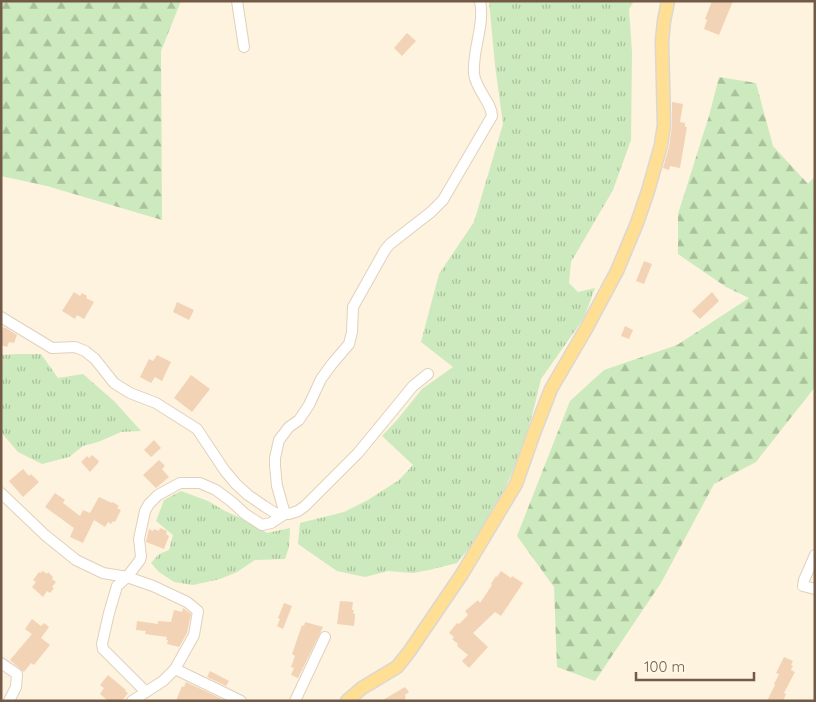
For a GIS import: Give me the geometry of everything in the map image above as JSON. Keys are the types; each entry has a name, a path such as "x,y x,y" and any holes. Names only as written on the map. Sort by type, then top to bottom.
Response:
{"main road":[{"path":"347,701 362,688 397,667 462,574 516,484 551,389 617,271 648,191 661,145 664,125 662,41 668,1"}],"street":[{"path":"236,1 244,47"},
{"path":"285,514 277,486 275,466 279,440 289,427 299,420 309,405 321,379 349,344 352,332 353,307 385,250 443,200 492,116 492,110 477,85 474,76 480,22 480,1"},
{"path":"1,317 52,348 75,347 85,351 95,359 114,384 130,393 156,403 197,429 236,484 248,495 275,513 292,514 305,506 358,453 413,386 428,374"},
{"path":"146,692 103,649 102,644 117,586 127,577 140,560 139,539 145,511 149,504 158,495 180,483 200,484 216,490 245,514 262,525 271,524 285,514"},
{"path":"1,494 45,535 76,560 103,573 127,577 153,586 187,602 198,611 194,635 175,670 163,681 132,701"},
{"path":"815,556 803,586 815,589"},
{"path":"295,701 326,637"},
{"path":"1,663 17,674 16,687 9,701"},
{"path":"175,670 241,701"}],"green space":[{"path":"1,1 181,1 161,51 162,220 47,186 1,176"},
{"path":"489,1 634,1 629,9 632,52 631,140 613,190 571,262 569,283 578,292 595,288 584,318 541,379 522,450 502,495 480,535 457,563 413,573 388,571 365,577 337,571 298,544 300,523 344,512 368,500 399,480 413,465 382,436 422,389 453,367 421,342 439,274 474,222 503,124"},
{"path":"719,77 756,83 773,146 808,184 815,176 815,387 756,462 714,484 661,583 595,681 557,667 554,587 517,536 570,401 604,370 677,345 749,298 726,287 678,254 678,214 709,116"},
{"path":"41,354 58,378 83,374 115,402 141,431 121,432 83,446 69,457 42,464 18,452 1,432 1,355"},
{"path":"181,491 208,501 250,522 267,533 290,528 289,547 285,559 255,560 237,572 220,579 193,585 174,582 159,572 151,563 159,554 169,550 173,535 156,521 164,500"}],"building":[{"path":"712,1 733,1 719,35 704,29 707,20 705,19"},
{"path":"407,33 416,41 402,56 394,48"},
{"path":"672,102 683,104 680,122 685,123 685,127 687,127 680,168 670,166 669,170 663,168 672,126"},
{"path":"644,261 652,264 644,284 636,281"},
{"path":"74,292 80,296 82,293 87,296 86,298 94,302 84,319 77,315 75,319 62,311"},
{"path":"712,292 719,301 700,319 692,311"},
{"path":"177,302 194,310 189,320 173,312"},
{"path":"625,326 633,330 629,339 621,336"},
{"path":"1,327 17,335 14,343 9,342 7,347 1,345"},
{"path":"157,355 171,362 162,381 155,377 151,383 140,377 149,359 153,361"},
{"path":"191,375 210,389 192,412 174,398"},
{"path":"154,440 161,448 151,457 144,450"},
{"path":"92,455 99,461 90,472 81,462 87,456 89,458"},
{"path":"159,460 165,466 162,469 169,477 156,488 143,475"},
{"path":"23,469 29,476 31,474 39,482 23,497 9,481"},
{"path":"55,493 65,500 63,503 80,516 83,510 90,513 99,497 113,502 121,510 115,522 113,521 111,524 108,522 105,527 94,520 83,543 70,537 74,528 45,507"},
{"path":"160,528 167,531 166,534 169,536 164,549 146,542 149,529 159,531"},
{"path":"43,571 47,574 48,572 56,582 50,593 47,591 43,597 32,587 36,582 33,580 39,572"},
{"path":"501,571 523,583 501,616 495,612 473,633 488,647 469,668 462,661 468,655 457,646 458,644 452,639 454,637 449,633 457,623 459,624 468,615 465,611 478,600 480,603"},
{"path":"340,601 353,602 354,626 337,624"},
{"path":"284,603 292,606 283,629 277,626"},
{"path":"183,608 191,614 187,633 179,647 167,644 167,637 145,634 146,631 136,630 137,621 158,624 158,621 171,622 174,610 182,612"},
{"path":"32,619 41,626 44,623 49,627 41,638 50,645 34,665 31,663 24,672 10,660 32,634 25,629"},
{"path":"305,622 323,627 298,678 291,675 294,668 291,667 295,656 292,654 302,625 304,626"},
{"path":"784,657 793,661 791,670 795,672 784,693 786,694 783,701 767,701 779,674 776,673"},
{"path":"210,671 229,681 226,686 207,677"},
{"path":"108,675 128,693 122,701 108,701 100,694 104,688 100,685"},
{"path":"186,682 224,701 176,701 182,686 184,687"},
{"path":"405,687 409,692 405,695 406,701 381,701"}]}
